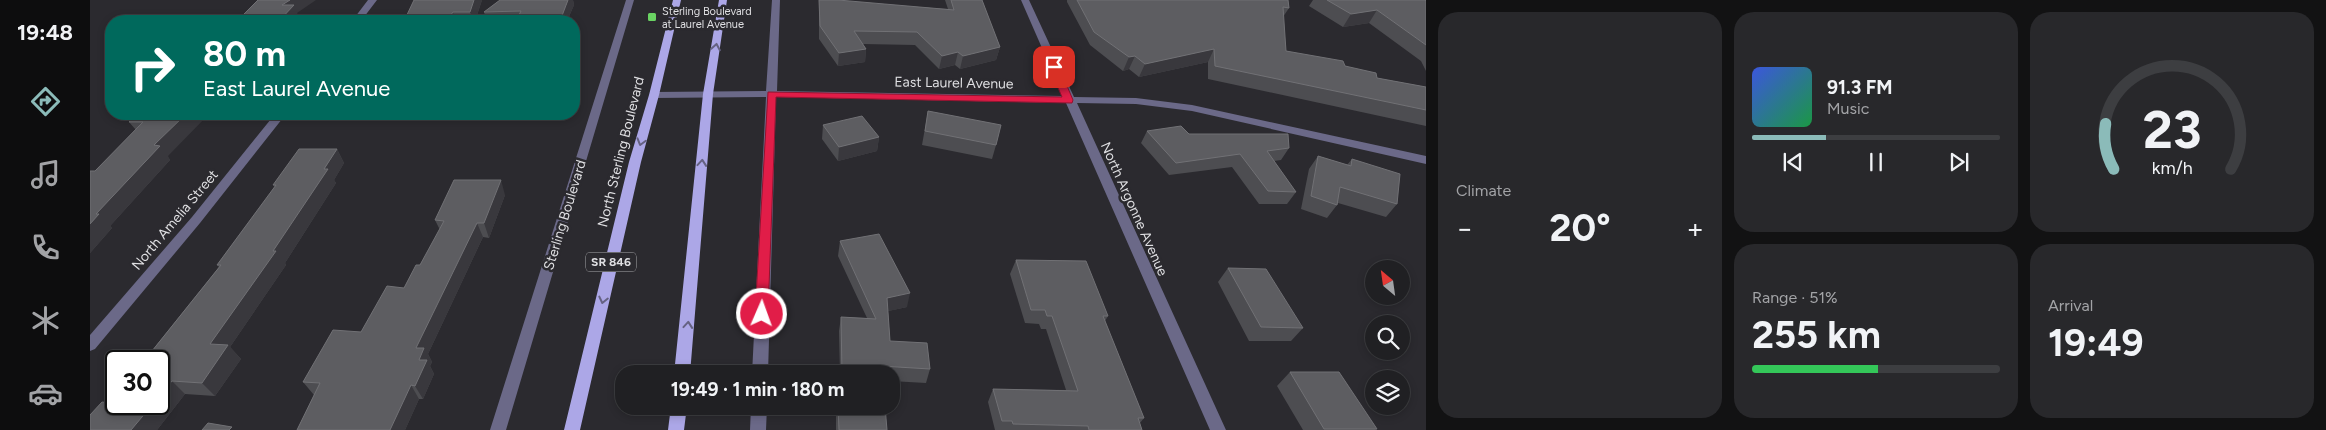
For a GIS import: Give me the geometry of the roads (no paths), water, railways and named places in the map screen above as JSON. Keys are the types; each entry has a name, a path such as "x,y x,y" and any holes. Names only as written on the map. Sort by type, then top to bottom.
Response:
{"main road":[{"name":"North Sterling Boulevard","path":"572,430 635,162 654,95 677,0"},
{"path":"683,365 708,94 724,0"},
{"path":"676,430 678,415"}],"street":[{"path":"361,15 374,0"},
{"name":"Sterling Boulevard","path":"498,430 630,0"},
{"path":"760,365 776,0"},
{"name":"North Argonne Avenue","path":"1025,0 1068,100 1218,430"},
{"name":"East Laurel Avenue","path":"654,95 771,94 1164,103 1426,160"},
{"name":"North Amelia Street","path":"90,344 196,220 276,120"},
{"path":"758,430 759,415"}],"place":[{"name":"Sterling Boulevard at Laurel Avenue","path":"652,17"}]}
